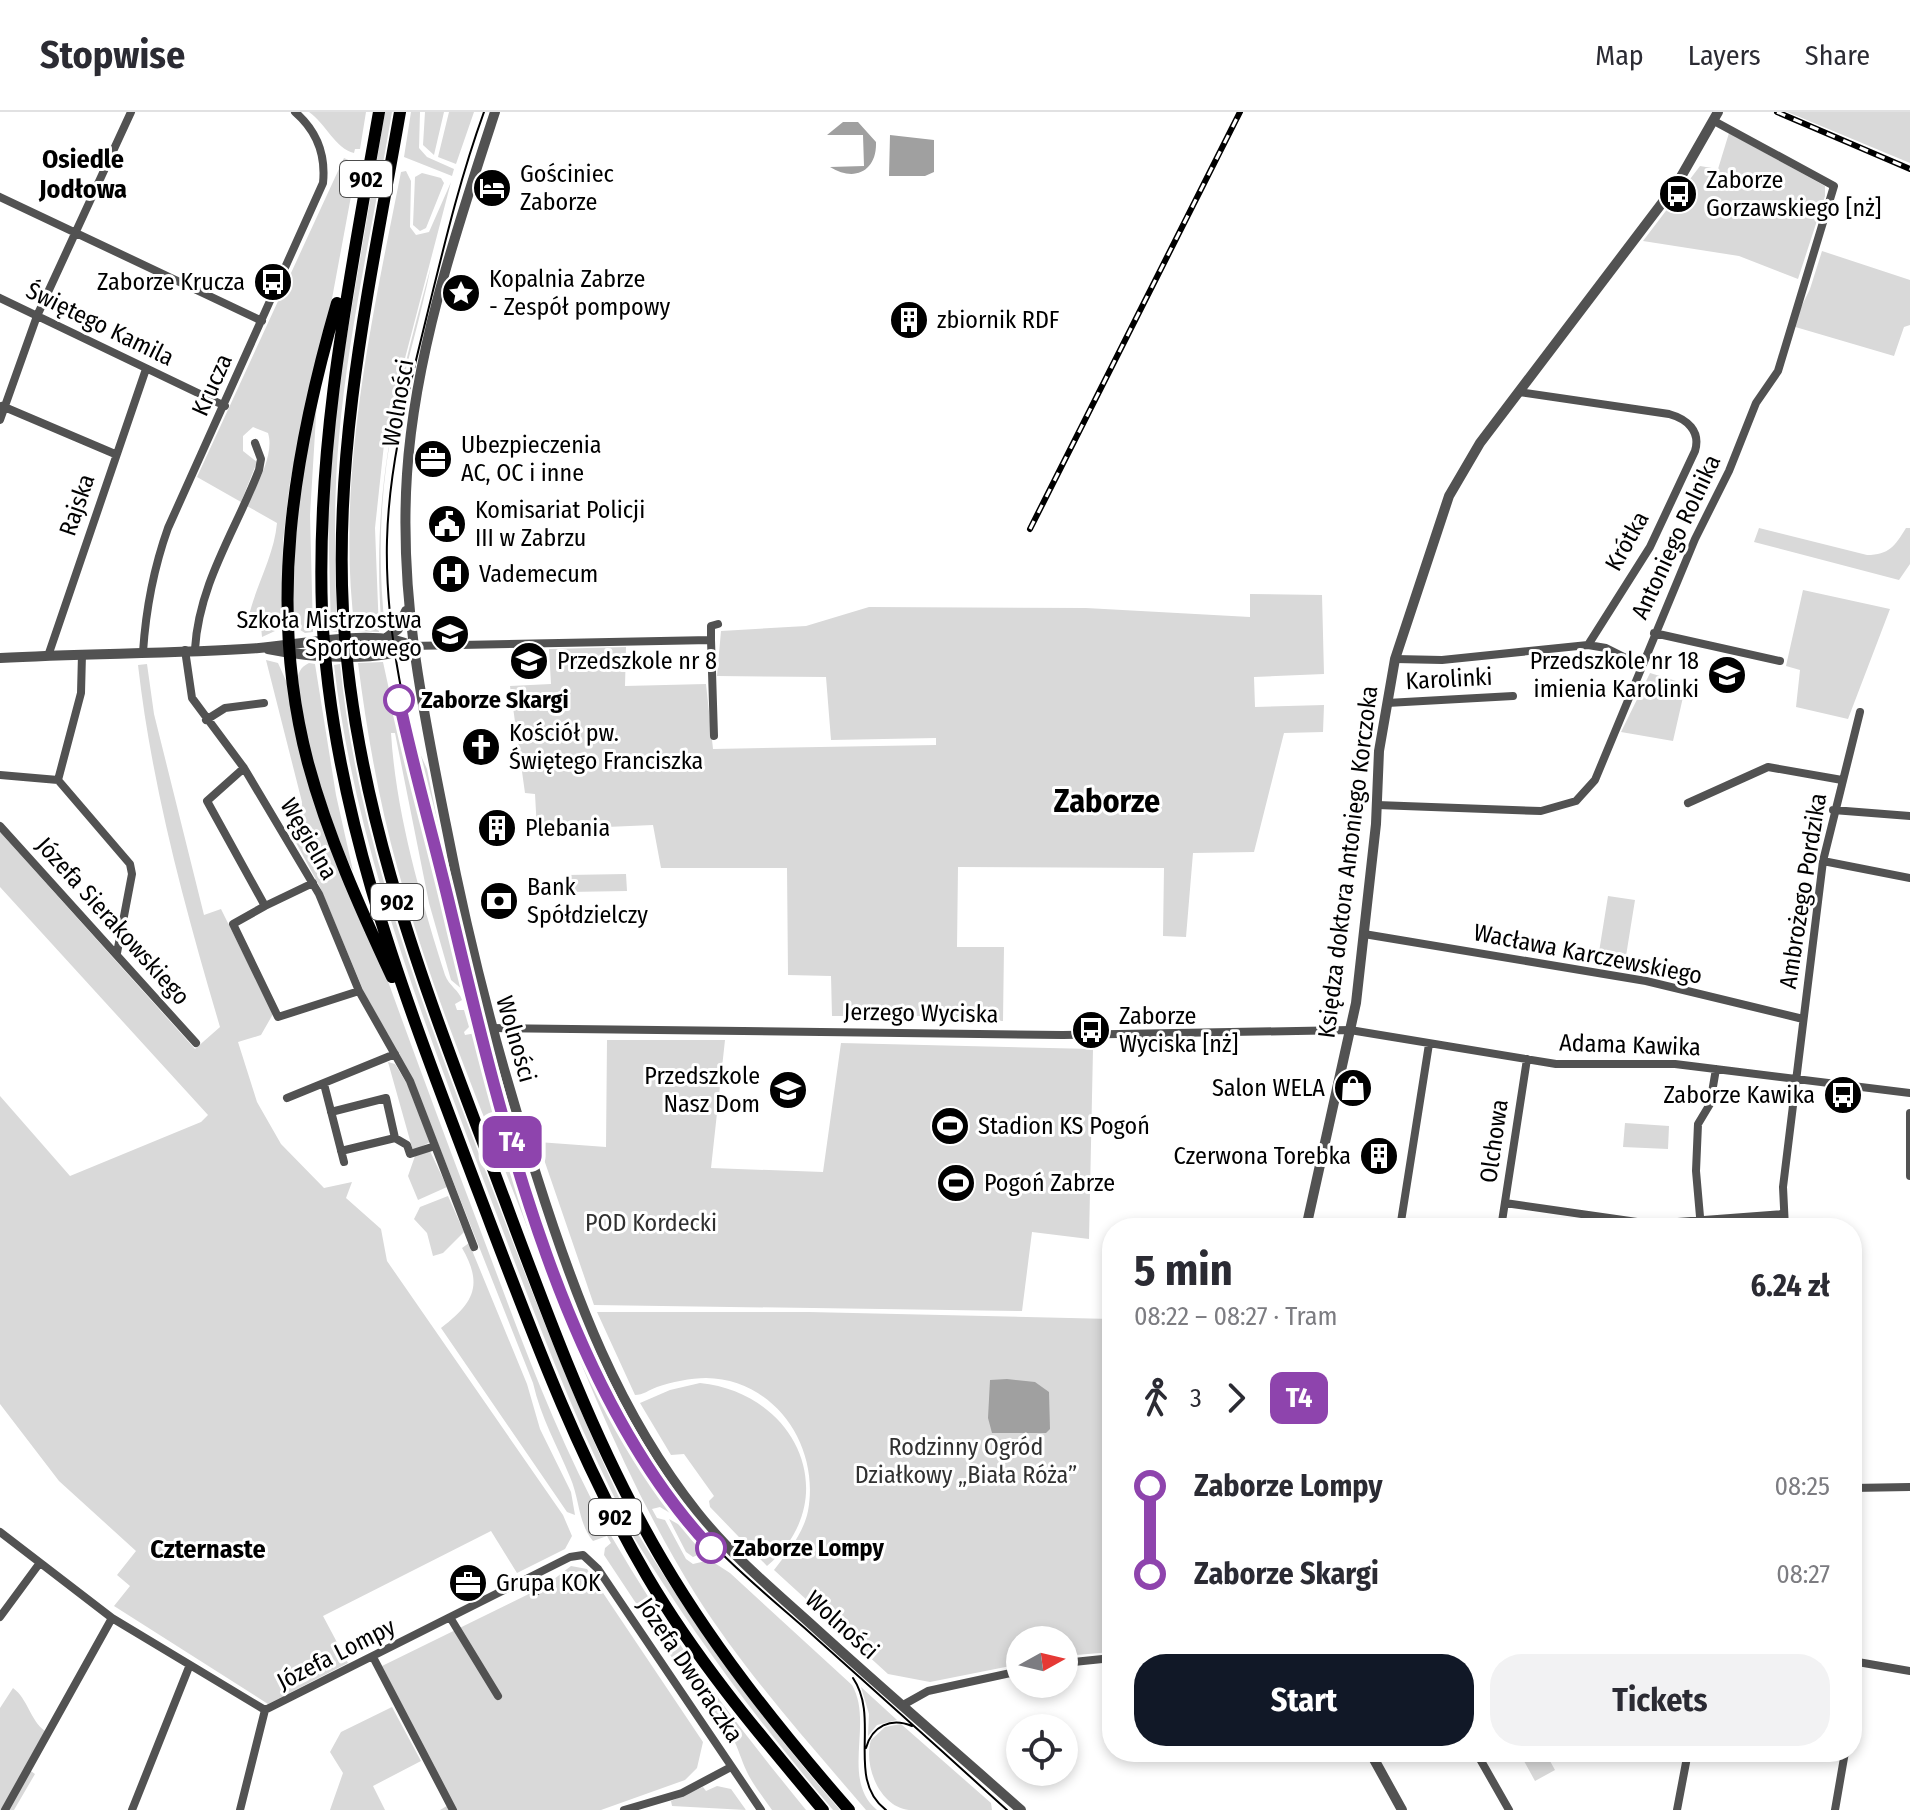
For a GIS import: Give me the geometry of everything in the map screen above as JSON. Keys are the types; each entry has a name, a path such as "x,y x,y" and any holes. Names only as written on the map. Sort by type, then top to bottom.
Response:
{"main road":[{"name":"902","path":"379,112 354,247 324,456 321,539 325,651 348,802 386,940 424,1048 546,1366 618,1523 700,1658 823,1810"},
{"name":"902","path":"400,112 359,338 342,510 343,607 351,696 365,779 383,857 444,1040 559,1342 604,1448 660,1555 710,1635 781,1729 849,1810"},
{"path":"354,247 324,348 294,479 286,567 288,648 308,763 325,817 424,1048"}],"street":[{"path":"0,420 2,406 37,316 131,112"},
{"name":"Krucza","path":"143,652 145,606 153,570 168,528 323,183 324,159 316,137 295,112"},
{"name":"Wolności","path":"495,112 444,285 416,406 406,509 407,606 411,646 459,894 491,1028 575,1290 615,1385 691,1505 721,1540 1021,1810"},
{"name":"Antoniego Rolnika","path":"1377,805 1541,811 1576,801 1595,780 1640,665 1729,471 1756,403 1778,371 1834,186 1716,117"},
{"name":"Księdza doktora Antoniego Korczoka","path":"1308,1218 1350,1030 1364,934 1377,805 1378,760 1395,659 1449,496 1468,461 1678,182 1716,117"},
{"path":"0,197 262,321"},
{"name":"Świętego Kamila","path":"0,298 225,406"},
{"name":"Rajska","path":"48,656 146,369"},
{"name":"Krótka","path":"1519,392 1682,418 1696,437 1695,451 1650,547 1588,645"},
{"path":"2,406 115,454"},
{"name":"Węgielna","path":"255,443 261,459 259,470 212,572 190,649 192,698 244,768 313,883 359,991 410,1081 474,1247"},
{"path":"383,639 398,629 407,606"},
{"path":"714,736 711,626 718,624"},
{"path":"1654,633 1780,661"},
{"path":"288,648 309,641 383,639 402,640 411,646"},
{"path":"0,658 261,648 288,648 310,655 362,654 395,653 411,646 711,640"},
{"path":"1395,659 1431,660 1588,645 1599,646 1640,665"},
{"path":"395,653 415,669"},
{"path":"58,780 81,693 82,654"},
{"name":"Karolinki","path":"1387,703 1513,696"},
{"path":"206,720 225,708 264,703"},
{"name":"Ambrożego Pordzika","path":"1783,1218 1796,1079 1823,861 1833,810 1860,712"},
{"path":"1688,803 1768,767 1842,780"},
{"path":"244,768 207,801 265,906"},
{"path":"0,775 58,780 130,864 132,874 117,953"},
{"path":"1833,810 1910,816"},
{"name":"Józefa Sierakowskiego","path":"0,826 196,1043"},
{"path":"1823,861 1910,878"},
{"path":"313,883 233,924 278,1017 359,991"},
{"name":"Wacława Karczewskiego","path":"1364,934 1646,981 1803,1019"},
{"name":"Jerzego Wyciska","path":"491,1028 1063,1035 1350,1030"},
{"name":"Adama Kawika","path":"1350,1030 1556,1064 1660,1063 1910,1093"},
{"path":"1402,1218 1429,1044"},
{"path":"287,1098 395,1054"},
{"name":"Olchowa","path":"1503,1218 1527,1059"},
{"path":"1700,1218 1696,1171 1698,1124 1710,1104 1716,1069"},
{"path":"324,1084 344,1162"},
{"path":"331,1112 386,1098 395,1138"},
{"path":"1910,1113 1910,1176"},
{"path":"341,1151 395,1138 407,1145 410,1154 435,1146"},
{"path":"1505,1203 1609,1218"},
{"path":"1750,1218 1782,1214"},
{"path":"1862,1488 1910,1487"},
{"name":"Józefa Lompy","path":"0,1532 112,1618 265,1710 570,1557 583,1555"},
{"name":"Józefa Dworaczka","path":"583,1555 598,1569 761,1810"},
{"path":"0,1617 39,1564"},
{"path":"530,1579 537,1591"},
{"path":"5,1810 112,1618"},
{"path":"451,1619 498,1696"},
{"path":"373,1657 453,1810"},
{"path":"1078,1662 1102,1659"},
{"path":"1862,1663 1910,1671"},
{"path":"132,1810 189,1667"},
{"path":"903,1705 928,1691 1006,1674"},
{"path":"240,1810 265,1710"},
{"path":"1376,1762 1402,1810"},
{"path":"1482,1762 1509,1810"},
{"path":"1677,1810 1686,1762"},
{"path":"1835,1810 1843,1762"},
{"path":"624,1810 682,1793 731,1767"}],"green space":[{"path":"309,112 366,112 360,149 355,149 354,153 348,151"},
{"path":"385,112 392,112 355,314 339,437 335,510 337,632 331,631 328,515 336,400"},
{"path":"411,112 420,112 419,148 427,157 454,169 452,176 404,157"},
{"path":"425,112 444,112 434,155 423,145"},
{"path":"449,112 474,112 456,164 438,157"},
{"path":"1787,112 1910,112 1910,163 1802,118"},
{"path":"1729,133 1825,186 1825,196 1798,279 1739,256 1643,241 1700,166 1718,169"},
{"path":"344,158 357,164 331,304 290,482 283,541 282,617 279,617 275,631 262,637 260,616 248,620 277,523 247,506 267,460 268,433 253,427 243,436 243,451 257,462 241,502 197,477"},
{"path":"406,171 411,181 410,227 416,235 429,232 451,182 385,435 375,528 379,632 355,631 350,575 353,459 368,343 401,172"},
{"path":"422,173 441,178 444,183 426,228 420,231 413,225 415,177"},
{"path":"1822,251 1910,280 1910,325 1904,327 1894,356 1792,326 1810,289"},
{"path":"431,266 395,415 386,468 397,402"},
{"path":"317,400 310,515 313,632 305,633 294,626 292,568 300,485"},
{"path":"386,468 381,548 385,628 382,631 379,582 380,535"},
{"path":"1759,528 1875,555 1886,551 1906,528 1910,528 1910,564 1899,580 1754,542"},
{"path":"1803,590 1890,609 1848,719 1796,707 1800,670 1786,666"},
{"path":"1250,594 1322,595 1324,674 1254,677 1255,707 1324,705 1323,732 1284,733 1254,852 1193,853 1186,937 1163,936 1164,868 958,867 957,947 1004,947 1003,1021 961,1020 961,1016 832,1016 831,976 788,975 787,868 661,868 653,825 537,830 535,794 525,793 510,686 551,684 549,649 626,647 625,686 706,684 713,749 936,745 936,738 831,740 826,677 717,676 721,631 806,626 869,607 1086,608 1250,617"},
{"path":"266,660 278,663 287,683 296,726 407,1033 521,1339 573,1461 613,1539 657,1610 728,1712 806,1810 772,1810 749,1777 729,1732 710,1715 604,1555 605,1548 611,1543 607,1536 593,1541 584,1527 570,1477 413,1080 364,992 320,887 287,826 300,813 302,802"},
{"path":"383,662 390,694 386,695 389,708 393,708 396,722 401,721 474,1022 463,990 451,980 429,903 395,733 391,733 404,825 445,975 462,1000 455,1004 457,1010 464,1010 469,1027 465,1035 476,1033 535,1224 582,1346 610,1405 680,1519 660,1507 652,1509 657,1518 665,1520 686,1559 693,1564 710,1560 730,1573 852,1685 860,1716 861,1783 866,1797 877,1810 866,1810 777,1706 715,1624 669,1549 598,1405 470,1081 410,913 379,793 358,663"},
{"path":"309,663 315,664 336,795 353,871 327,806 302,719 297,681 299,673"},
{"path":"147,664 154,714 204,915 221,909 273,1014 261,1035 238,1042 257,1102 281,1144 324,1188 352,1182 346,1198 381,1229 387,1261 563,1515 572,1536 565,1549 517,1573 491,1531 323,1616 348,1663 268,1704 114,1606 130,1586 117,1575 136,1551 59,1481 0,1404 0,1096 70,1176 201,1122 208,1115 0,887 0,832 195,1049 220,1027 182,893 161,802 138,665"},
{"path":"340,664 360,788 411,969 531,1288 630,1521 627,1522 586,1438 550,1351 413,988 373,861 357,797 334,665"},
{"path":"1650,673 1686,684 1673,741 1621,732"},
{"path":"414,740 427,769 450,883"},
{"path":"626,874 627,891 568,892 567,875"},
{"path":"1608,896 1635,900 1626,956 1599,952"},
{"name":"POD Kordecki","path":"607,1040 725,1040 711,1168 823,1172 841,1043 1093,1049 1089,1239 1032,1232 1022,1311 594,1305 538,1142 606,1147"},
{"path":"388,1062 395,1064 407,1084 430,1142 413,1151"},
{"path":"1625,1123 1669,1126 1668,1149 1623,1147"},
{"path":"430,1151 447,1187 418,1200 408,1176 415,1156"},
{"path":"448,1196 464,1232 443,1253 433,1256 427,1233 414,1219 420,1207"},
{"path":"469,1243 527,1384 540,1429 571,1492 575,1515 567,1512 441,1328 461,1310 472,1293 472,1273 462,1248"},
{"name":"Rodzinny Ogród Działkowy „Biała Róża”","path":"597,1312 809,1312 1102,1319 1102,1653 1078,1655 1078,1626 1006,1626 1006,1667 930,1682 888,1674 774,1570 799,1535 808,1511 810,1487 807,1463 787,1420 772,1403 753,1390 731,1381 706,1378 688,1380 635,1395"},
{"path":"700,1383 734,1391 763,1407 785,1428 800,1454 806,1482 803,1511 791,1540 767,1566 710,1507 709,1501 714,1496 684,1454 671,1455 640,1403 670,1390"},
{"path":"669,1519 685,1528 703,1553 693,1557 686,1552"},
{"path":"638,1534 733,1676 840,1810 833,1810 728,1677 633,1536"},
{"path":"571,1566 587,1569 703,1742 697,1768 685,1780 601,1810 440,1810 452,1803 382,1666 545,1586"},
{"path":"861,1687 897,1720 877,1725 868,1736 869,1714"},
{"path":"13,1688 45,1731 25,1767 35,1774 14,1810 0,1810 0,1708"},
{"path":"392,1707 421,1761 373,1786 385,1810 330,1810 343,1773 330,1752 341,1732"},
{"path":"901,1724 991,1803 992,1810 909,1810 890,1801 876,1784 869,1750 871,1740 885,1727"},
{"path":"1525,1762 1551,1762 1555,1770 1535,1781"},
{"path":"717,1786 731,1789 746,1810 672,1806 671,1801 703,1787 706,1791"}],"shaded area":[{"path":"843,122 858,122 876,142 873,161 855,174 830,167 864,166 863,135 827,135"},
{"path":"890,135 934,140 934,172 925,176 889,176"},
{"path":"990,1380 1035,1382 1049,1392 1050,1429 1046,1433 992,1433 988,1418"}],"tram line":[{"path":"484,112 453,212 401,426 389,511 388,584 391,627 415,753 486,1036 532,1199 592,1357 629,1429 686,1515 736,1567 1007,1810"},
{"name":"T4","path":"399,700 475,1016 549,1256 590,1360 628,1435 672,1503 711,1548"},
{"path":"853,1678 861,1694 864,1712 867,1782 874,1797 886,1810"},
{"path":"866,1748 873,1734 883,1725 904,1723 912,1726"}],"railway":[{"path":"1030,529 1240,112"},
{"path":"1777,112 1910,169"}],"place":[{"name":"Gościniec Zaborze","path":"492,188"},
{"name":"Zaborze Gorzawskiego [nż]","path":"1678,194"},
{"name":"Zaborze Krucza","path":"273,282"},
{"name":"Kopalnia Zabrze - Zespół pompowy","path":"461,293"},
{"name":"zbiornik RDF","path":"909,320"},
{"name":"Ubezpieczenia AC, OC i inne","path":"433,459"},
{"name":"Komisariat Policji III w Zabrzu","path":"447,524"},
{"name":"Vademecum","path":"451,574"},
{"name":"Szkoła Mistrzostwa Sportowego","path":"450,634"},
{"name":"Przedszkole nr 8","path":"529,661"},
{"name":"Przedszkole nr 18 imienia Karolinki","path":"1727,675"},
{"name":"Zaborze Skargi","path":"399,700"},
{"name":"Kościół pw. Świętego Franciszka","path":"481,747"},
{"name":"Plebania","path":"497,828"},
{"name":"Bank Spółdzielczy","path":"499,901"},
{"name":"Zaborze Wyciska [nż]","path":"1091,1030"},
{"name":"Salon WELA","path":"1353,1088"},
{"name":"Przedszkole Nasz Dom","path":"788,1090"},
{"name":"Zaborze Kawika","path":"1843,1095"},
{"name":"Stadion KS Pogoń","path":"950,1126"},
{"name":"Czerwona Torebka","path":"1379,1156"},
{"name":"Pogoń Zabrze","path":"956,1183"},
{"name":"Zaborze Lompy","path":"711,1548"},
{"name":"Grupa KOK","path":"468,1583"}],"district":[{"name":"Osiedle Jodłowa","path":"83,174"},
{"name":"Zaborze","path":"1107,801"},
{"name":"Czternaste","path":"208,1549"}]}
